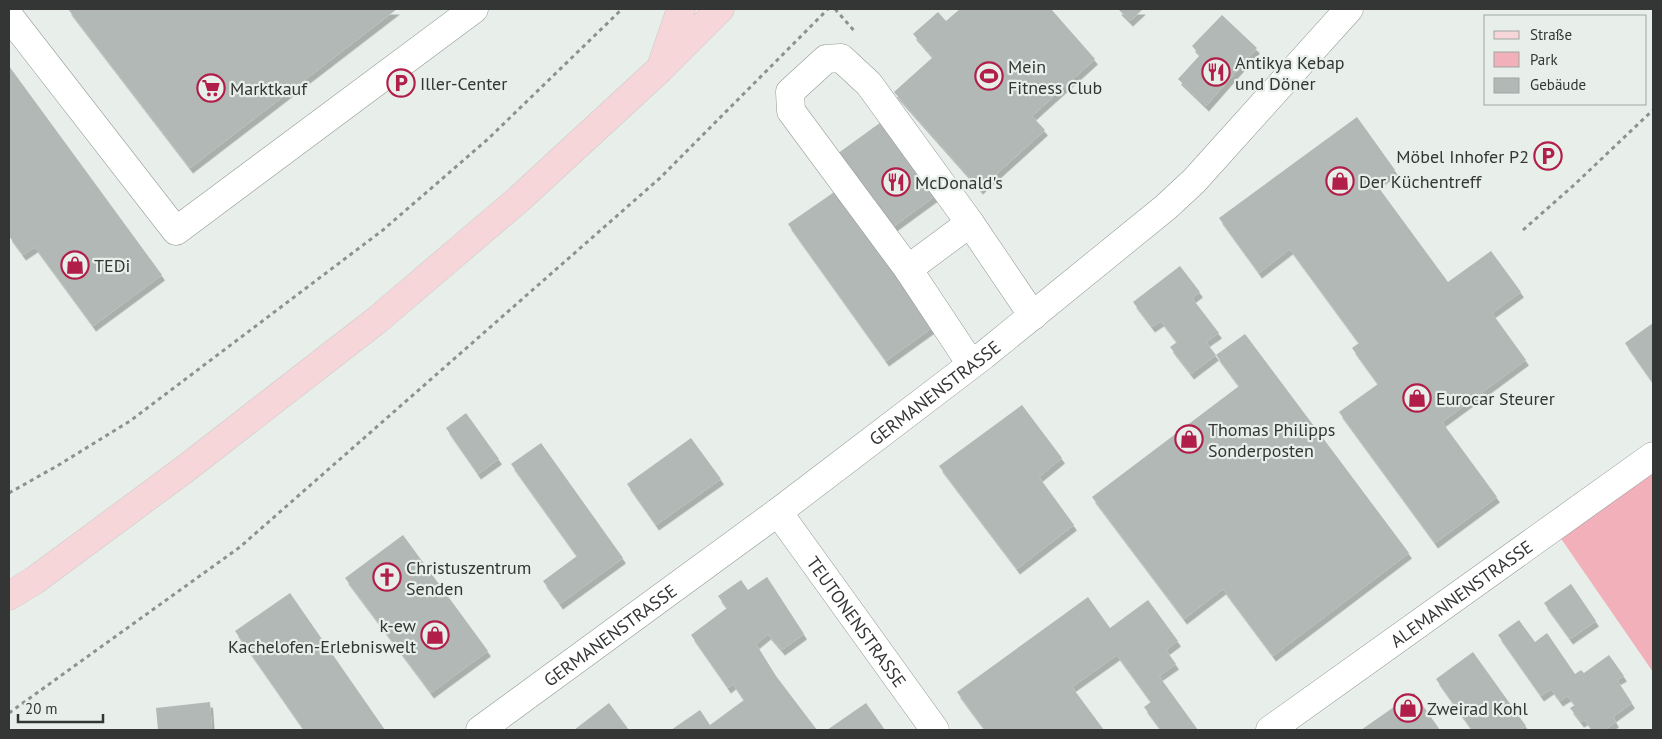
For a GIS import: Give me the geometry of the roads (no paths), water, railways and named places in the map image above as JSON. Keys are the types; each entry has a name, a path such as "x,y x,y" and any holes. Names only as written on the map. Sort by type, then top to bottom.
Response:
{"main road":[{"path":"660,69 680,9"},
{"path":"9,596 35,580 185,469 377,320 519,198 660,69 720,9"}],"street":[{"path":"9,16 176,231 474,9"},
{"name":"GERMANENSTRASSE","path":"480,730 778,512 1033,316 1166,207 1194,181 1349,9"},
{"path":"971,364 908,269 791,111 790,92 826,59 842,58 869,84 970,223 1033,316"},
{"path":"908,269 970,223"},
{"name":"ALEMANNENSTRASSE","path":"1270,730 1653,456"},
{"name":"TEUTONENSTRASSE","path":"778,512 935,730"}],"place":[{"name":"Antikya Kebap und Döner","path":"1216,72"},
{"name":"Mein Fitness Club","path":"989,76"},
{"name":"Iller-Center","path":"401,83"},
{"name":"Marktkauf","path":"211,88"},
{"name":"Möbel Inhofer P2","path":"1548,156"},
{"name":"Der Küchentreff","path":"1340,181"},
{"name":"McDonald's","path":"896,182"},
{"name":"TEDi","path":"75,265"},
{"name":"Eurocar Steurer","path":"1417,398"},
{"name":"Thomas Philipps Sonderposten","path":"1189,439"},
{"name":"Christuszentrum Senden","path":"387,577"},
{"name":"k-ew Kachelofen-Erlebniswelt","path":"435,635"},
{"name":"Zweirad Kohl","path":"1408,708"}]}
